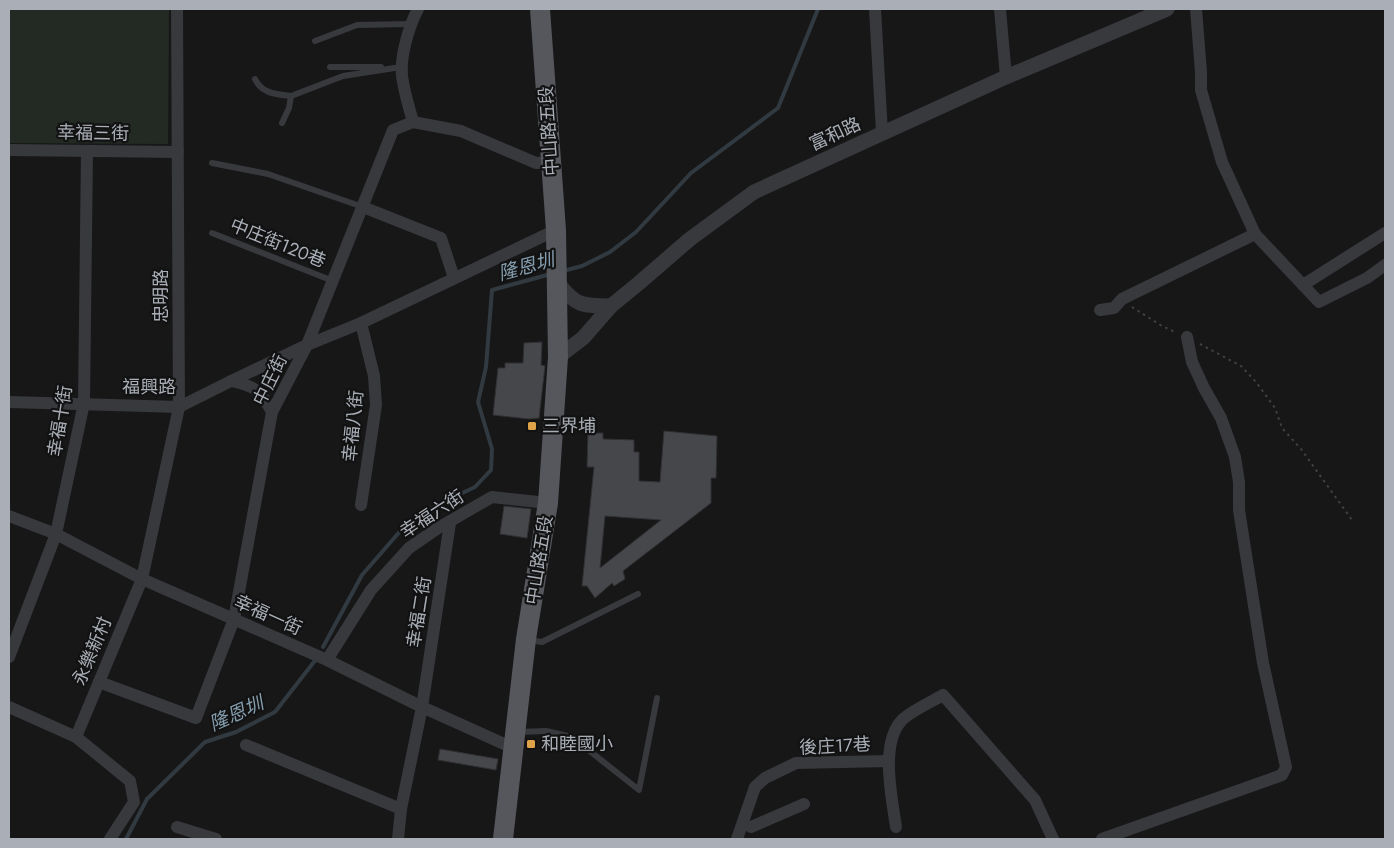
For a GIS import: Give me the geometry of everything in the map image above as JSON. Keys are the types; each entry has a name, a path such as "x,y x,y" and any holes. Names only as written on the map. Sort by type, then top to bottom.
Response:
{"main road":[{"name":"中山路五段","path":"503,839 526,640 548,503 558,357 556,230 540,9"}],"street":[{"name":"忠明路","path":"142,579 179,407 176,9"},
{"path":"418,9 410,24 401,67 413,122 461,131 536,163 552,162"},
{"path":"875,9 882,133"},
{"path":"1000,9 1006,77"},
{"name":"富和路","path":"558,357 583,338 611,306 690,239 754,192 1006,77 1167,9"},
{"path":"1196,9 1201,90 1222,162 1255,234 1319,302 1367,278 1385,265"},
{"name":"中庄街","path":"99,682 196,718 234,619 272,412 307,345 393,130 413,122"},
{"name":"幸福三街","path":"9,150 178,152"},
{"name":"幸福十街","path":"9,657 56,534 84,403 87,151"},
{"path":"363,207 441,238 454,278"},
{"name":"福興路","path":"9,402 179,407 307,345 360,323 556,230"},
{"path":"1303,285 1385,233"},
{"path":"1100,310 1114,308 1122,299 1255,234"},
{"path":"558,281 569,297 582,304 611,306"},
{"name":"幸福八街","path":"360,323 374,376 376,406 361,505"},
{"path":"1102,839 1282,775 1286,767 1263,663 1239,510 1239,482 1236,457 1222,418 1204,388 1192,362 1187,337"},
{"path":"231,381 249,384 265,400 272,412"},
{"name":"幸福六街","path":"327,660 371,590 408,548 438,528 450,523 492,497 548,503"},
{"name":"幸福一街","path":"9,516 56,534 142,579 327,660 422,707 514,740"},
{"name":"幸福二街","path":"398,839 401,809 422,707 450,523"},
{"name":"永樂新村","path":"76,737 142,579"},
{"path":"896,827 889,761 893,732 903,719 943,695 1035,800 1053,839"},
{"path":"9,707 76,737 130,781 134,802 110,839"},
{"path":"246,745 401,809"},
{"name":"後庄17巷","path":"738,839 747,824 755,787 765,778 796,763 889,761"},
{"path":"756,839 747,824 804,804"},
{"path":"177,827 216,839"}],"lane":[{"path":"316,41 357,25 410,24"},
{"path":"330,67 401,67"},
{"path":"255,78 258,85 267,92 291,96 343,76 401,67"},
{"path":"282,123 289,108 291,96"},
{"path":"212,162 268,174 363,207"},
{"name":"中庄街120巷","path":"212,233 333,281"},
{"path":"526,640 542,642 638,594"},
{"path":"514,740 546,731 572,737 639,790 657,698"}],"path":[{"path":"1122,299 1162,326 1241,366 1256,382 1275,408 1282,428 1301,448 1352,520"}],"shaded area":[{"path":"9,9 169,9 168,144 9,143"}],"building":[{"path":"542,342 541,365 545,366 539,418 529,419 493,415 498,368 505,368 505,363 523,363 524,343"},
{"path":"664,431 717,436 716,478 711,478 711,503 623,571 625,579 614,586 612,583 595,598 587,586 582,586 594,467 587,467 588,433 603,433 603,439 634,440 634,452 639,452 639,481 660,482","holes":["605,516 661,520 600,568"]},
{"path":"504,506 531,509 527,538 500,534"},
{"path":"440,749 498,759 496,770 438,760"}],"waterway":[{"name":"隆恩圳","path":"563,271 582,266 610,252 636,232 691,173 778,108 818,9"},
{"name":"隆恩圳","path":"323,647 362,575 402,529 437,505 475,487 491,470 492,449 478,402 486,367 492,290 551,274"},
{"name":"隆恩圳","path":"126,839 147,799 205,742 236,732 275,712 317,658"}],"place":[{"name":"三界埔","path":"532,426"},
{"name":"和睦國小","path":"531,744"}]}
